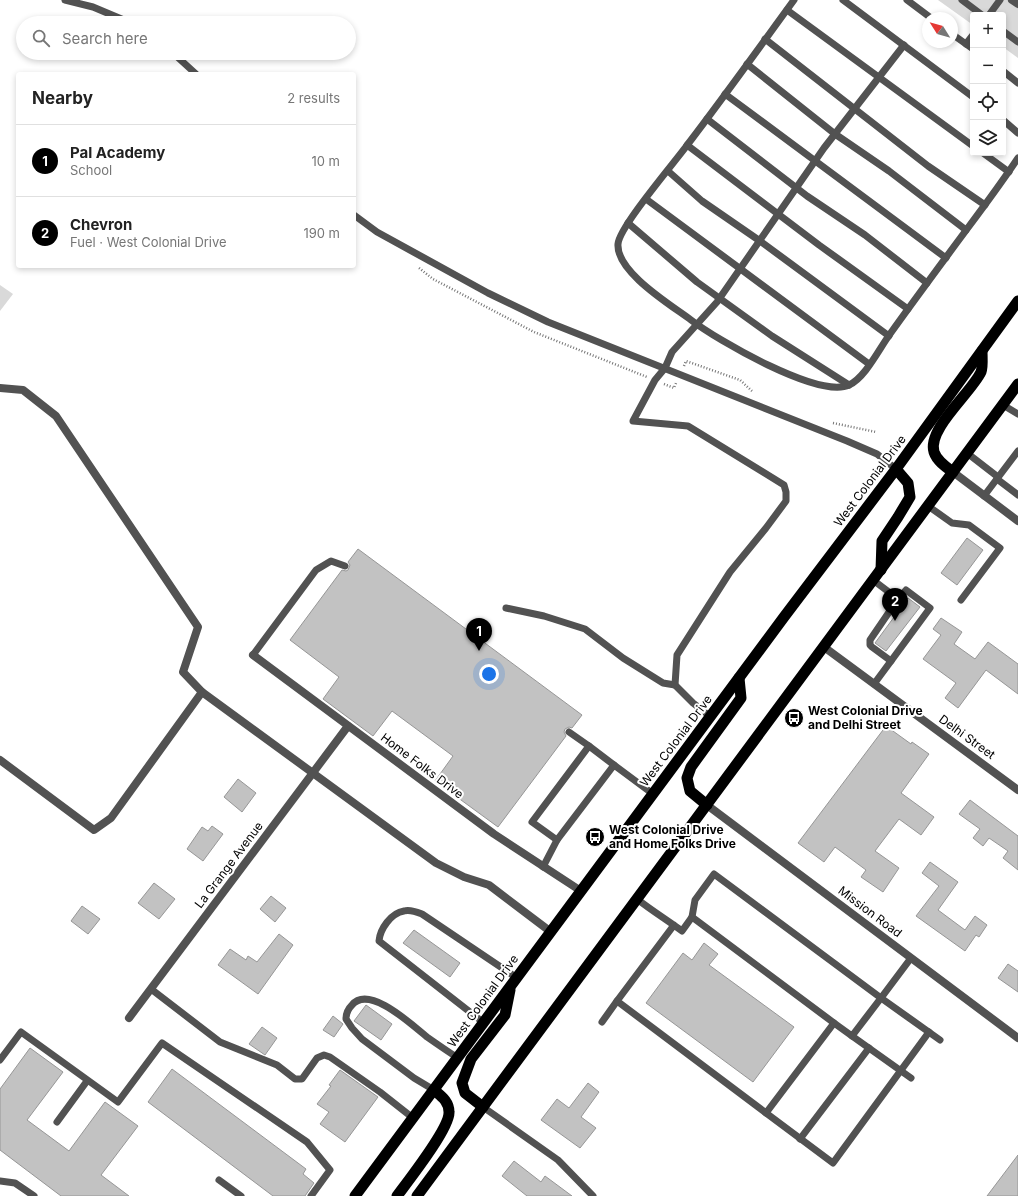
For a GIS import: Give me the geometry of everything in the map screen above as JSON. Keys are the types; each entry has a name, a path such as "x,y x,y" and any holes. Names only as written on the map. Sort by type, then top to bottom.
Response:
{"highway":[{"name":"West Colonial Drive","path":"355,1196 896,469 1018,301"},
{"path":"953,472 938,460 934,452 934,440 942,423 982,372 982,351"},
{"path":"417,1196 1018,384"},
{"path":"881,570 882,542 910,497 908,483 896,469"},
{"path":"707,805 690,792 687,778 691,767 700,753 741,698 739,678"},
{"path":"483,1107 464,1093 462,1083 471,1058 505,1015 514,982"},
{"path":"397,1196 426,1158 443,1130 450,1113 446,1100 434,1090"}],"street":[{"path":"1012,0 1018,4"},
{"path":"0,388 23,390 56,416 198,627 183,672 202,692 436,863 464,877 489,885 551,932"},
{"path":"953,472 1018,521"},
{"name":"Delhi Street","path":"824,647 1018,790"},
{"name":"Home Folks Drive","path":"253,655 494,834 581,892"},
{"path":"0,760 94,830 111,818 202,692"},
{"name":"La Grange Avenue","path":"129,1018 348,726"},
{"name":"Mission Road","path":"707,805 1018,1038"}],"lane":[{"path":"65,0 93,7 114,16"},
{"path":"794,0 707,119 628,223 618,243 619,252 624,264 631,274 697,325 758,360 804,380 826,387 849,385 858,380 888,336 1018,158"},
{"path":"843,0 970,95"},
{"path":"907,0 923,12"},
{"path":"962,0 978,12"},
{"path":"991,12 1000,0"},
{"path":"787,10 970,144"},
{"path":"1006,33 1018,42"},
{"path":"958,38 972,48"},
{"path":"765,39 928,166 985,205"},
{"path":"966,44 970,39"},
{"path":"675,685 677,655 730,572 786,501 786,492 784,485 688,426 633,421 655,380 665,368 672,352 719,298 835,134 880,78 904,45"},
{"path":"181,60 194,72"},
{"path":"747,64 835,134 889,172 966,230"},
{"path":"1006,74 1018,83"},
{"path":"725,94 946,258"},
{"path":"707,119 797,188 865,235 927,284"},
{"path":"1006,123 1018,133"},
{"path":"687,145 908,310"},
{"path":"987,156 1009,172"},
{"path":"668,170 702,201 760,241 888,336"},
{"path":"646,199 869,364"},
{"path":"356,216 377,232 488,293 548,322 877,454 896,469"},
{"path":"628,223 697,282 772,336 849,385"},
{"path":"1003,405 1018,414"},
{"path":"984,496 1018,451"},
{"path":"967,453 1018,494"},
{"path":"928,506 952,522 969,525 1000,548 961,600"},
{"path":"253,655 316,570 331,561 345,566"},
{"path":"873,580 898,599"},
{"path":"874,684 891,661 930,608 906,590 872,636 870,642 872,646 891,661"},
{"path":"506,608 544,616 585,630 623,658 663,683 675,685 693,703 711,716"},
{"path":"569,732 653,794"},
{"path":"557,840 532,822 589,746"},
{"path":"544,867 557,840 614,765"},
{"path":"637,899 682,931 692,917 696,900 714,874 940,1040"},
{"path":"484,1023 456,1003 380,941 380,933 383,928 394,916 403,910 416,911 488,958 514,982"},
{"path":"692,917 834,1023 911,1078"},
{"path":"602,1022 674,925"},
{"path":"852,1036 911,958"},
{"path":"151,989 220,1042 277,1065 295,1079 302,1079 317,1058 324,1055 330,1057 380,1092 413,1118"},
{"path":"434,1090 414,1078 358,1035 346,1018 346,1014 352,1004 360,998 377,1001 391,1009 458,1058"},
{"path":"617,1001 833,1163 930,1032"},
{"path":"766,1113 834,1023"},
{"path":"0,1060 21,1032 118,1102 162,1042 307,1142 330,1170 311,1196"},
{"path":"800,1139 869,1048"},
{"path":"57,1122 87,1081"},
{"path":"483,1107 558,1160 593,1196"},
{"path":"219,1180 241,1196"},
{"path":"0,1181 15,1183 34,1196"}],"shaded area":[{"path":"938,0 1018,0 1018,58 1006,49 1006,12 970,12 970,23 958,14 958,12 955,12"},
{"path":"0,285 13,294 0,311"}],"building":[{"path":"967,538 983,550 957,585 941,573"},
{"path":"358,549 582,715 572,728 569,727 565,729 564,732 566,736 498,827 435,781 453,756 392,711 373,736 323,699 339,677 290,640 342,570 348,570 350,565 348,562"},
{"path":"908,598 920,607 886,651 875,643"},
{"path":"941,618 962,632 954,644 975,659 988,642 1018,664 1018,694 986,670 958,708 945,698 956,683 923,659 941,635 933,629"},
{"path":"886,726 911,744 912,742 929,754 901,793 934,817 921,835 899,819 875,851 899,868 883,892 861,877 866,870 835,847 824,862 798,843"},
{"path":"238,779 256,793 242,812 224,797"},
{"path":"970,800 1018,836 1018,870 1003,858 1008,851 989,838 983,846 973,838 980,829 959,814"},
{"path":"212,826 223,834 203,861 187,849 202,827 208,831"},
{"path":"930,862 958,882 938,910 965,930 975,916 987,925 979,937 976,935 965,951 916,916 939,886 922,873"},
{"path":"154,883 175,899 159,919 138,903"},
{"path":"271,896 286,908 275,922 260,909"},
{"path":"82,906 100,919 88,934 71,921"},
{"path":"414,930 460,963 450,977 403,943"},
{"path":"279,934 293,945 258,994 218,965 230,949 246,960 248,956 257,962"},
{"path":"704,943 718,954 709,965 794,1027 753,1082 646,1003 683,953 692,960"},
{"path":"1008,964 1018,971 1018,992 998,978"},
{"path":"366,1005 392,1024 381,1040 354,1021"},
{"path":"333,1016 343,1024 334,1037 323,1030"},
{"path":"262,1027 277,1038 265,1055 249,1044"},
{"path":"30,1048 63,1072 27,1120 69,1151 105,1102 138,1126 101,1175 129,1196 61,1196 0,1150 0,1089"},
{"path":"172,1069 306,1169 303,1174 314,1183 305,1196 273,1196 148,1102"},
{"path":"340,1070 378,1097 345,1142 320,1124 329,1112 317,1104 331,1086 329,1085"},
{"path":"588,1083 599,1092 581,1117 596,1128 580,1148 541,1120 557,1099 569,1108"},
{"path":"1018,1155 1018,1196 987,1196"},
{"path":"514,1161 541,1182 545,1176 572,1196 527,1196 502,1176"}],"place":[{"name":"Chevron","path":"895,621"},
{"name":"Pal Academy","path":"479,651"},
{"name":"West Colonial Drive and Delhi Street","path":"794,718"},
{"name":"West Colonial Drive and Home Folks Drive","path":"595,837"}]}
